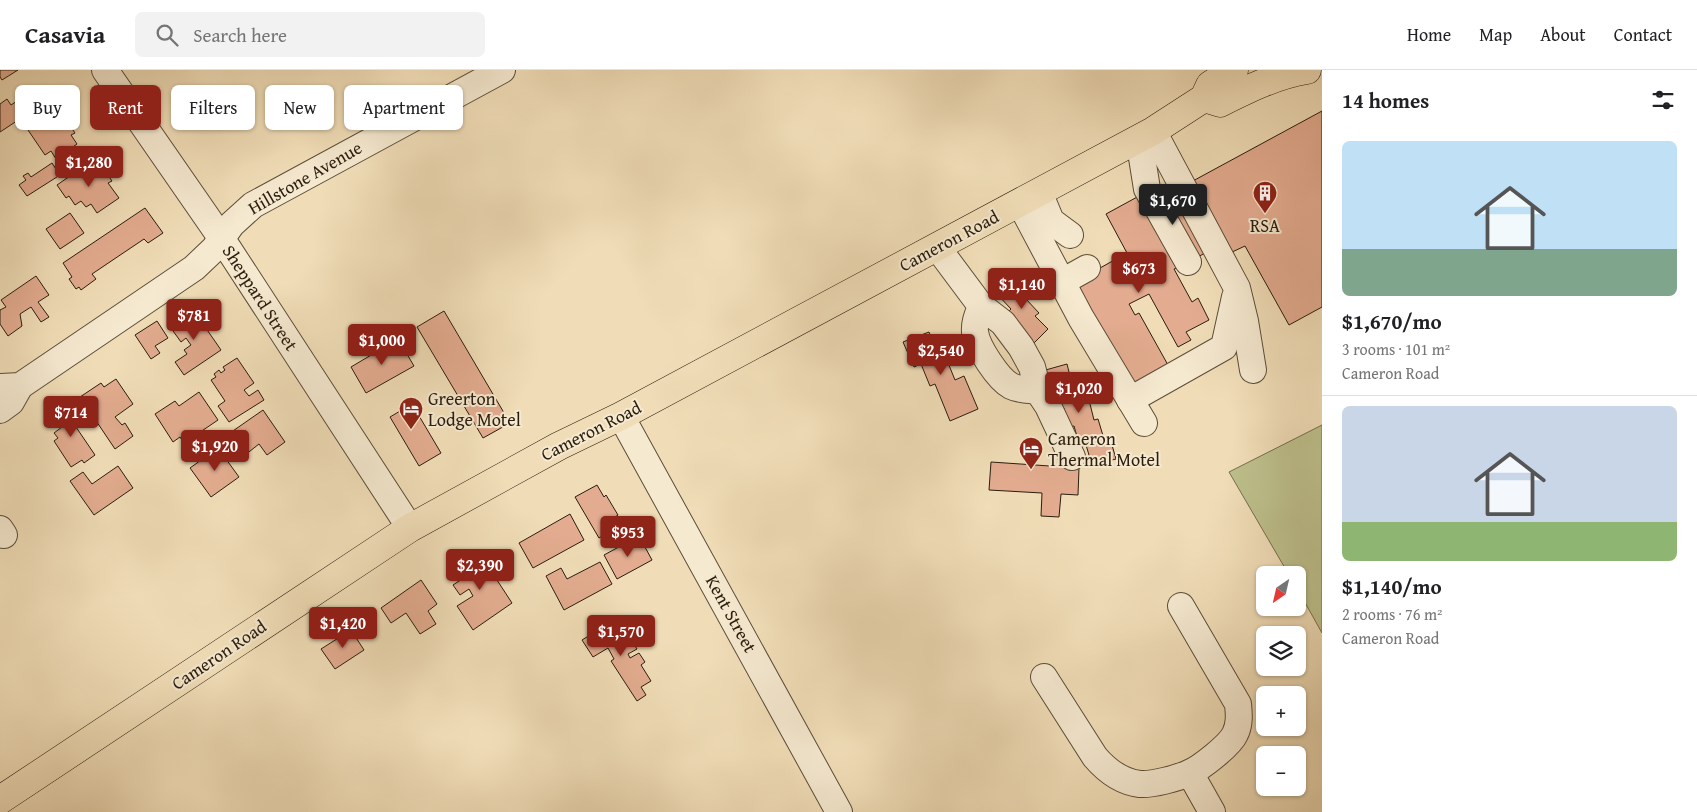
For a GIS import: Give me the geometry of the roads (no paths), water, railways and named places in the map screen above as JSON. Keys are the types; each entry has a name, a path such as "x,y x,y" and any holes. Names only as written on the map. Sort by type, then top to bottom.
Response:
{"main road":[{"name":"Cameron Road","path":"0,800 410,528 559,446 621,416 1146,135 1204,98 1210,84 1234,70"},
{"path":"1204,98 1220,102 1259,84 1292,72 1307,70"}],"street":[{"name":"Sheppard Street","path":"105,70 222,239 410,528"},
{"name":"Hillstone Avenue","path":"10,386 194,268 214,249 232,224 253,206 502,70"},
{"path":"1146,135 1177,176 1237,288 1245,321 1253,370"},
{"path":"1146,135 1147,189 1188,262"},
{"path":"1029,198 1051,221 1070,235"},
{"path":"1029,198 1062,282 1081,318 1144,423"},
{"path":"937,247 981,306 1003,323 1021,347 1032,367 1038,391 1051,412 1072,457"},
{"path":"1062,282 1087,268"},
{"path":"1130,400 1224,347 1237,288"},
{"path":"981,306 975,322 977,341 995,371 1005,383 1014,388 1038,391"},
{"path":"0,410 11,402 10,386"},
{"name":"Kent Street","path":"621,416 840,812"},
{"path":"1044,677 1094,758 1114,775 1142,784 1190,773 1230,742 1239,724 1239,714 1238,704 1181,606"},
{"path":"1190,773 1212,812"}],"place":[{"name":"RSA","path":"1265,214"},
{"name":"Greerton Lodge Motel","path":"411,430"},
{"name":"Cameron Thermal Motel","path":"1031,470"}]}
